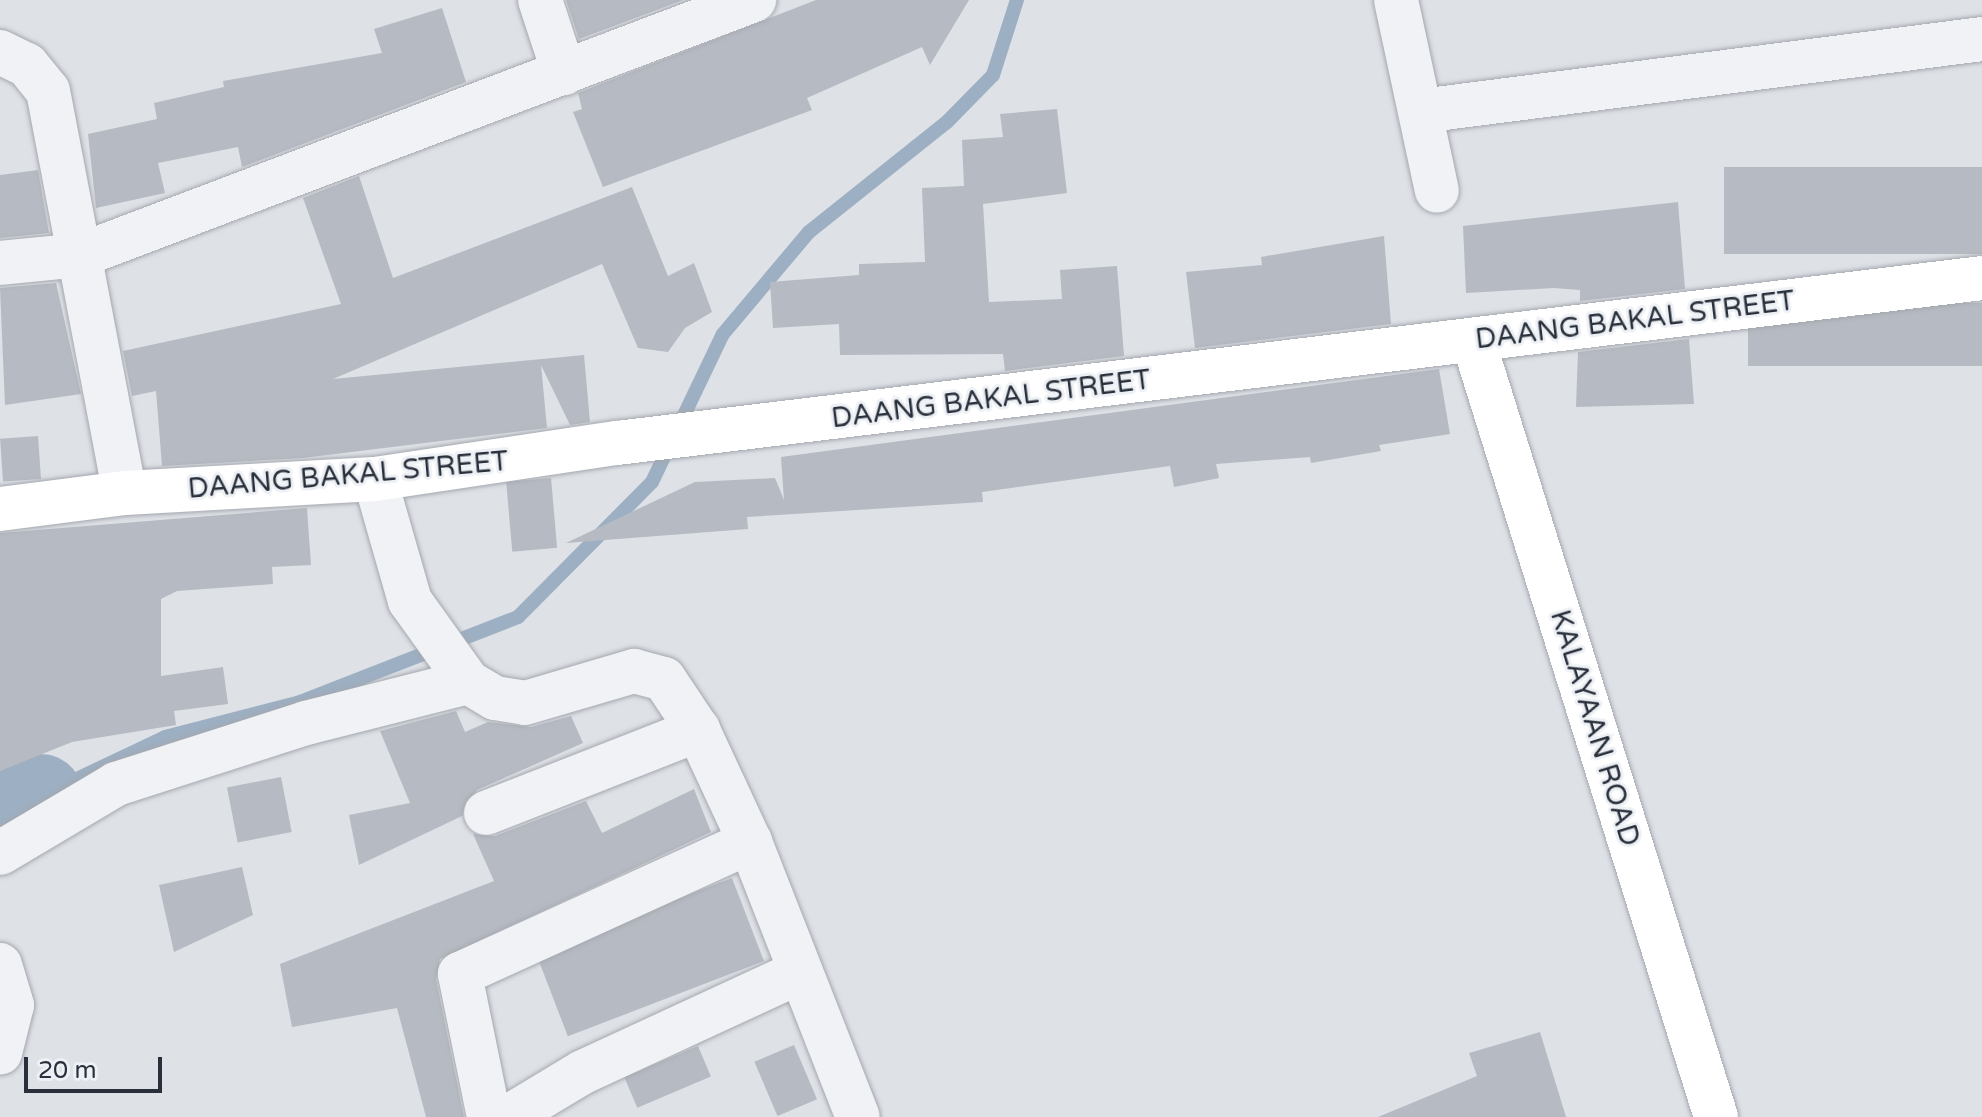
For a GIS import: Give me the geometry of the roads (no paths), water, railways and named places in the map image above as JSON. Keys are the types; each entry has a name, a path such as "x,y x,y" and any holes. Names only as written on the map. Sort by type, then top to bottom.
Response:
{"street":[{"path":"540,0 564,73"},
{"path":"0,263 81,255 754,0"},
{"path":"1396,0 1437,191"},
{"path":"1421,111 1982,39"},
{"path":"0,52 27,65 48,91 125,493"},
{"name":"DAANG BAKAL STREET","path":"0,509 125,493 375,479 617,443 1982,278"},
{"name":"KALAYAAN ROAD","path":"1473,340 1716,1117"},
{"path":"375,479 410,601 465,678 495,698 525,703 634,671 664,679 698,730 750,842 858,1117"},
{"path":"0,853 116,784 306,723 465,678"},
{"path":"486,813 698,730"},
{"path":"489,1117 460,974 750,842"},
{"path":"0,965 12,1005 0,1053"},
{"path":"508,1117 583,1072 799,972"}],"waterway":[{"path":"41,796 165,737 300,702 518,617 652,482 723,334 809,232 947,122 993,75 1017,0"},
{"path":"0,819 41,796"}]}
